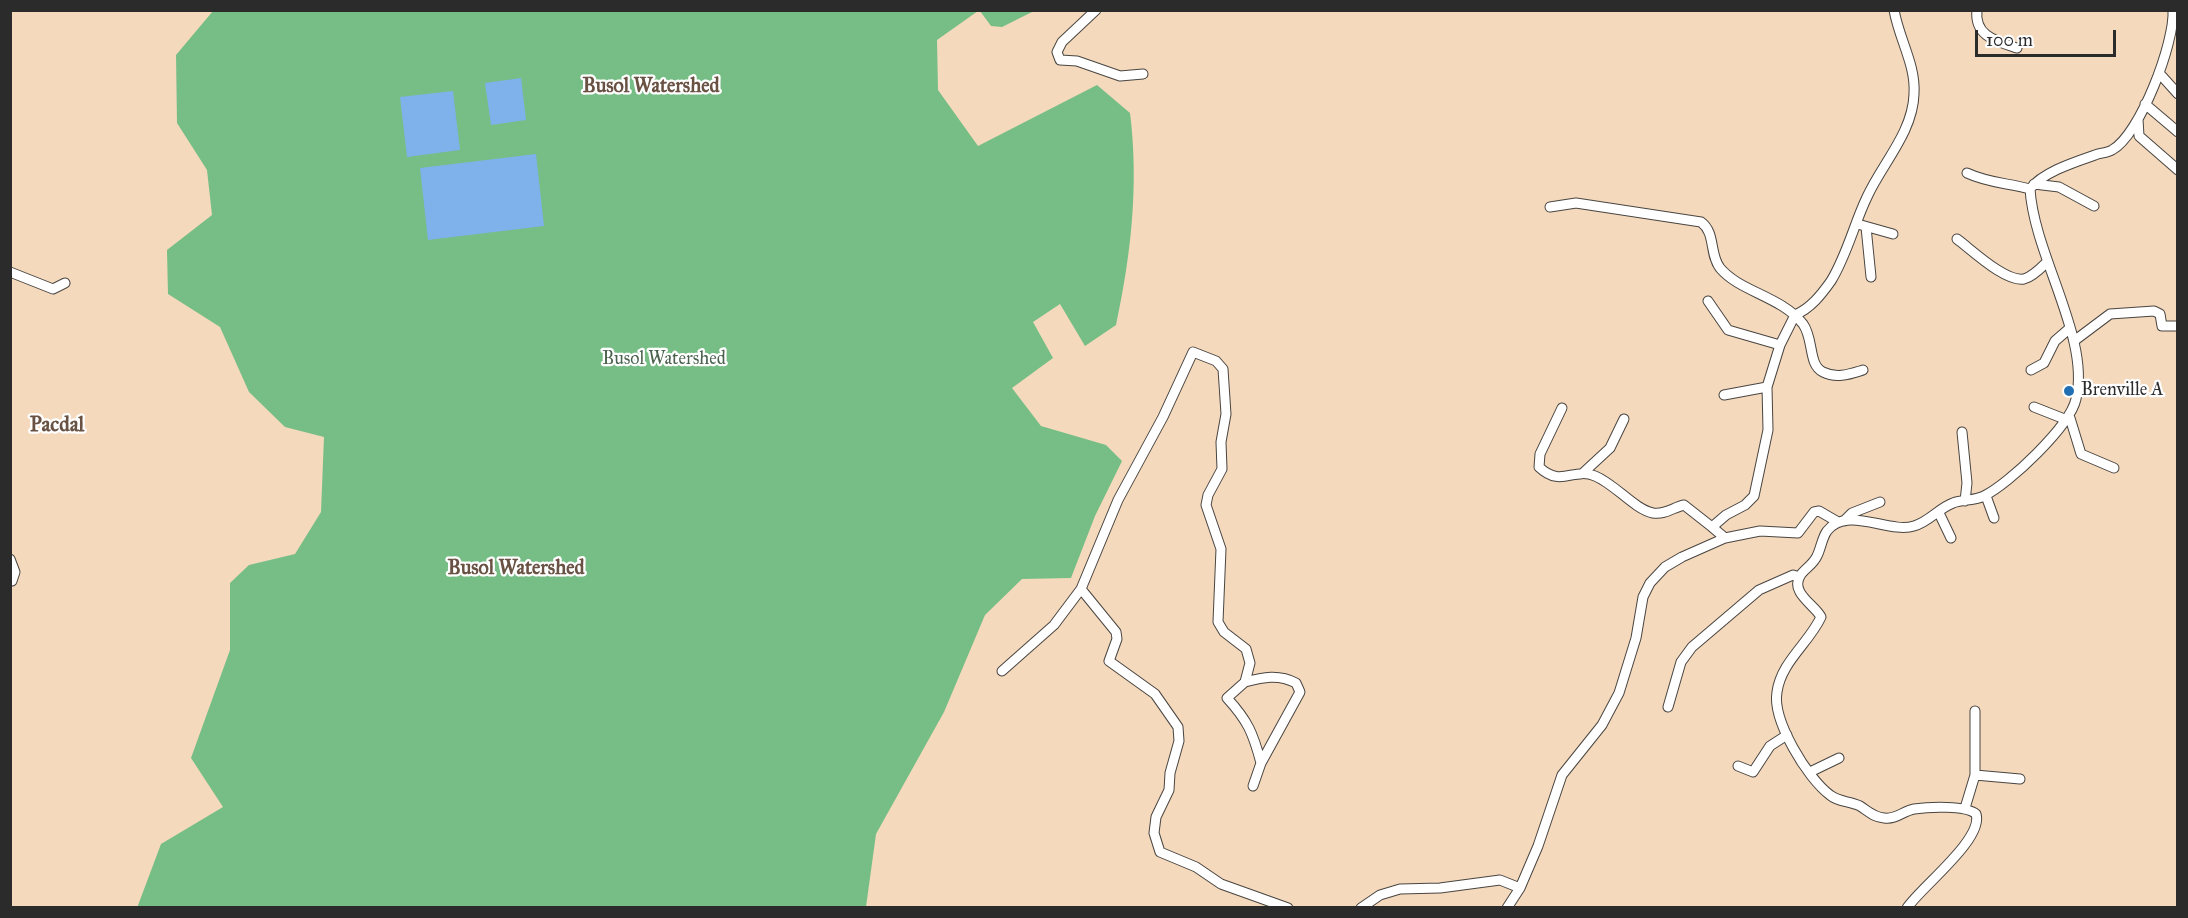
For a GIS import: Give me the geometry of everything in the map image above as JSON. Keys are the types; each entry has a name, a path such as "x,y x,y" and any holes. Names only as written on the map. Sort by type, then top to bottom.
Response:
{"street":[{"path":"1096,10 1062,42 1057,52 1060,60 1077,61 1120,76 1143,74"},
{"path":"1712,527 1726,514 1745,505 1754,496 1768,430 1767,387 1780,345 1795,315 1807,310 1831,280 1876,178 1900,141 1914,96 1913,73 1898,34 1894,10"},
{"path":"1977,10 1978,28 1983,33 2017,48"},
{"path":"2032,186 2068,166 2111,151 2123,142 2145,104 2159,73 2168,48 2173,10"},
{"path":"2159,73 2178,94"},
{"path":"2145,104 2178,132"},
{"path":"2138,116 2139,136 2178,171"},
{"path":"1967,173 1988,183 2059,187 2094,206"},
{"path":"1507,908 1520,888 1538,846 1562,776 1602,725 1618,693 1636,638 1643,597 1650,583 1665,567 1725,538 1760,531 1798,533 1814,512 1819,511 1841,522 1913,527 1952,503 1986,496 2021,467 2069,419 2079,382 2074,341 2046,263 2031,205 2032,186"},
{"path":"1550,207 1576,203 1701,222 1710,234 1720,268 1795,315 1809,333 1815,365 1822,372 1844,376 1863,370"},
{"path":"1856,224 1893,234"},
{"path":"1866,227 1871,277"},
{"path":"1957,239 2002,273 2015,279 2026,279 2046,263"},
{"path":"10,272 53,289 65,282"},
{"path":"1707,301 1728,330 1780,345"},
{"path":"2074,341 2110,314 2154,311 2160,314 2162,326 2178,326"},
{"path":"2031,370 2044,363 2055,341 2070,328"},
{"path":"1002,671 1054,625 1081,589 1118,500 1181,380 1189,357 1197,352 1216,361 1223,369 1222,470 1208,495 1206,505 1221,549 1218,622 1224,632 1246,649 1250,663 1245,682"},
{"path":"1724,395 1767,387"},
{"path":"2034,407 2069,419"},
{"path":"1562,408 1540,454 1539,467 1550,474 1564,478 1583,474 1611,484 1648,511 1665,512 1684,506 1725,538"},
{"path":"1583,474 1610,448 1624,419"},
{"path":"2069,419 2081,454 2114,468"},
{"path":"1962,432 1967,483 1965,501"},
{"path":"1986,496 1994,518"},
{"path":"1880,502 1852,513 1827,531 1814,562 1799,577 1798,588 1802,597 1821,617 1816,629 1796,653 1779,683 1776,694 1779,717 1787,735 1810,772 1831,797 1860,806 1870,814 1884,819 1895,818 1912,809 1965,808 1976,814 1978,819 1975,829 1957,854 1907,908"},
{"path":"1939,513 1951,538"},
{"path":"10,559 15,572 12,581"},
{"path":"1668,707 1681,662 1692,647 1759,590 1794,575 1799,577"},
{"path":"1081,589 1116,632 1117,639 1109,661 1155,694 1178,727 1179,741 1169,790 1156,817 1154,832 1160,852 1196,867 1221,884 1287,908"},
{"path":"1253,786 1261,763 1298,698 1299,688 1292,681 1265,676 1245,682 1227,698 1246,718 1261,763"},
{"path":"1965,808 1975,775 1975,711"},
{"path":"1738,766 1753,772 1770,746 1787,735"},
{"path":"1810,772 1839,758"},
{"path":"1975,775 2020,779"},
{"path":"1361,908 1380,896 1400,889 1440,888 1500,880 1520,888"}],"green space":[{"name":"Busol Watershed","path":"213,11 978,11 937,40 938,90 978,146 1097,85 1130,113 1134,167 1132,220 1126,272 1116,325 1085,346 1060,304 1033,322 1053,358 1012,388 1041,426 1106,445 1122,461 1095,516 1071,578 1022,579 985,615 944,712 876,834 866,907 137,908 161,844 223,807 191,758 230,650 230,583 249,565 295,554 321,512 324,437 285,427 249,392 220,327 168,294 167,250 212,215 207,170 177,123 176,55"},
{"path":"980,11 1034,11 1002,27 991,26"}],"water":[{"path":"521,78 526,120 491,125 485,83"},
{"path":"453,91 460,150 407,157 400,97"},
{"path":"536,154 544,226 428,240 420,168"}],"place":[{"name":"Brenville A","path":"2069,391"}],"district":[{"name":"Busol Watershed","path":"651,87"},
{"name":"Pacdal","path":"57,426"},
{"name":"Busol Watershed","path":"516,569"}]}
